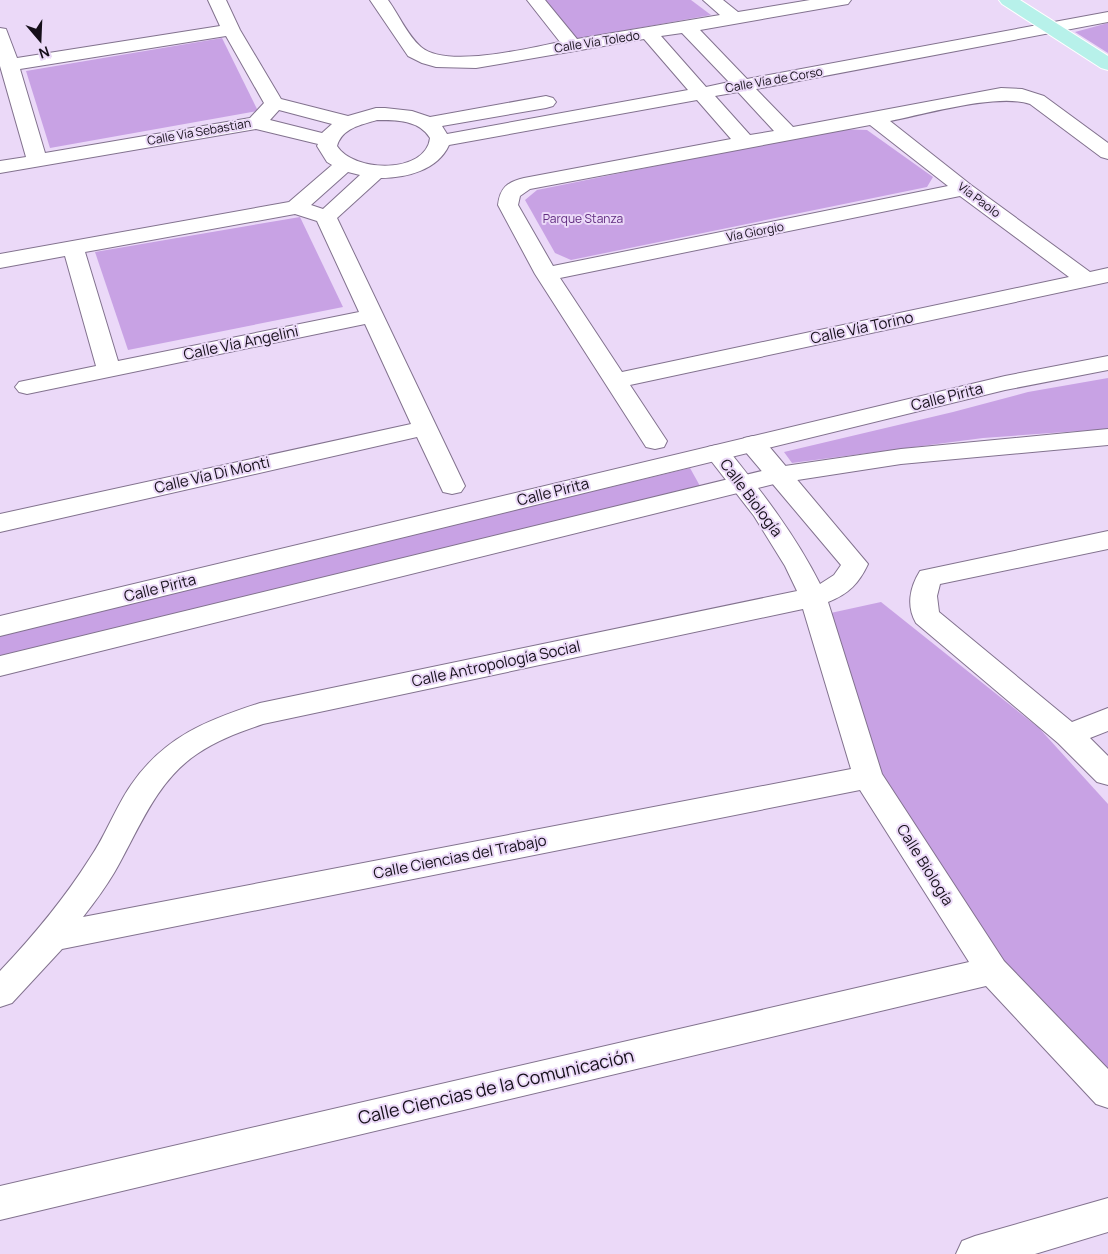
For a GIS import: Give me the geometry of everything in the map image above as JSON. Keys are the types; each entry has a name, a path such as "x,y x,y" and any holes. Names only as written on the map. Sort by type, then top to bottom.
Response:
{"main road":[{"path":"1008,0 1108,64"}],"street":[{"path":"217,0 231,30 274,103 347,122"},
{"name":"Calle Vía Toledo","path":"380,0 414,51 424,57 440,62 476,62 842,0"},
{"path":"536,0 573,46"},
{"path":"712,0 735,19"},
{"name":"Calle Vía de Corso","path":"668,81 1059,9"},
{"name":"Calle Vía de Corso","path":"440,141 1053,29 1108,17"},
{"path":"687,27 788,134"},
{"path":"9,65 231,30"},
{"path":"0,33 37,161"},
{"path":"649,34 745,142"},
{"path":"655,441 546,274 508,205 510,193 516,187 1001,94 1022,95 1037,100 1108,153"},
{"path":"429,123 437,131 440,141 435,154 424,162 393,171 375,172 358,170 344,165 333,158 327,149 327,140 332,133 347,122 376,114 397,114 429,123 560,100"},
{"name":"Calle Vía Sebastian","path":"0,167 256,122 269,111 274,103"},
{"name":"Vía Paolo","path":"874,118 964,190 1097,277"},
{"path":"256,122 327,140"},
{"path":"296,207 344,165"},
{"path":"326,217 375,172"},
{"name":"Vía Giorgio","path":"546,274 964,190"},
{"path":"0,261 296,207 326,217 452,486"},
{"path":"73,247 109,370"},
{"name":"Calle Vía Torino","path":"615,381 1097,277"},
{"name":"Calle Vía Angelini","path":"27,387 372,316"},
{"name":"Calle Pirita","path":"0,626 1005,383 1108,363"},
{"name":"Calle Vía Di Monti","path":"0,523 425,428"},
{"path":"0,666 744,483 826,465 895,456 1108,437"},
{"path":"753,444 855,564 849,578 837,589 813,597"},
{"name":"Calle Biología","path":"717,453 744,483 782,537 813,597 868,777 992,971 1108,1093"},
{"path":"1108,540 929,577 923,596 926,616 1068,735 1108,774"},
{"name":"Calle Antropología Social","path":"0,993 52,937 102,866 141,794 160,769 185,747 219,728 260,714 813,597"},
{"path":"1068,735 1108,719"},
{"name":"Calle Ciencias del Trabajo","path":"52,937 868,777"},
{"name":"Calle Ciencias de la Comunicación","path":"0,1203 992,971"},
{"path":"975,1254 1108,1216"}],"green space":[{"path":"545,0 691,0 711,15 577,39"},
{"path":"1108,23 1108,53 1075,32"},
{"path":"222,38 258,111 50,148 26,71"},
{"name":"Parque Stanza","path":"838,129 867,130 933,177 927,187 571,260 555,253 525,200 537,190"},
{"path":"300,217 343,307 128,350 95,252"},
{"path":"1108,378 1108,429 983,438 792,463 784,452 953,412 1028,392"},
{"path":"690,468 700,486 0,659 0,634"},
{"path":"881,602 1039,728 1108,804 1108,1071 1002,966 879,775 826,614"}]}
